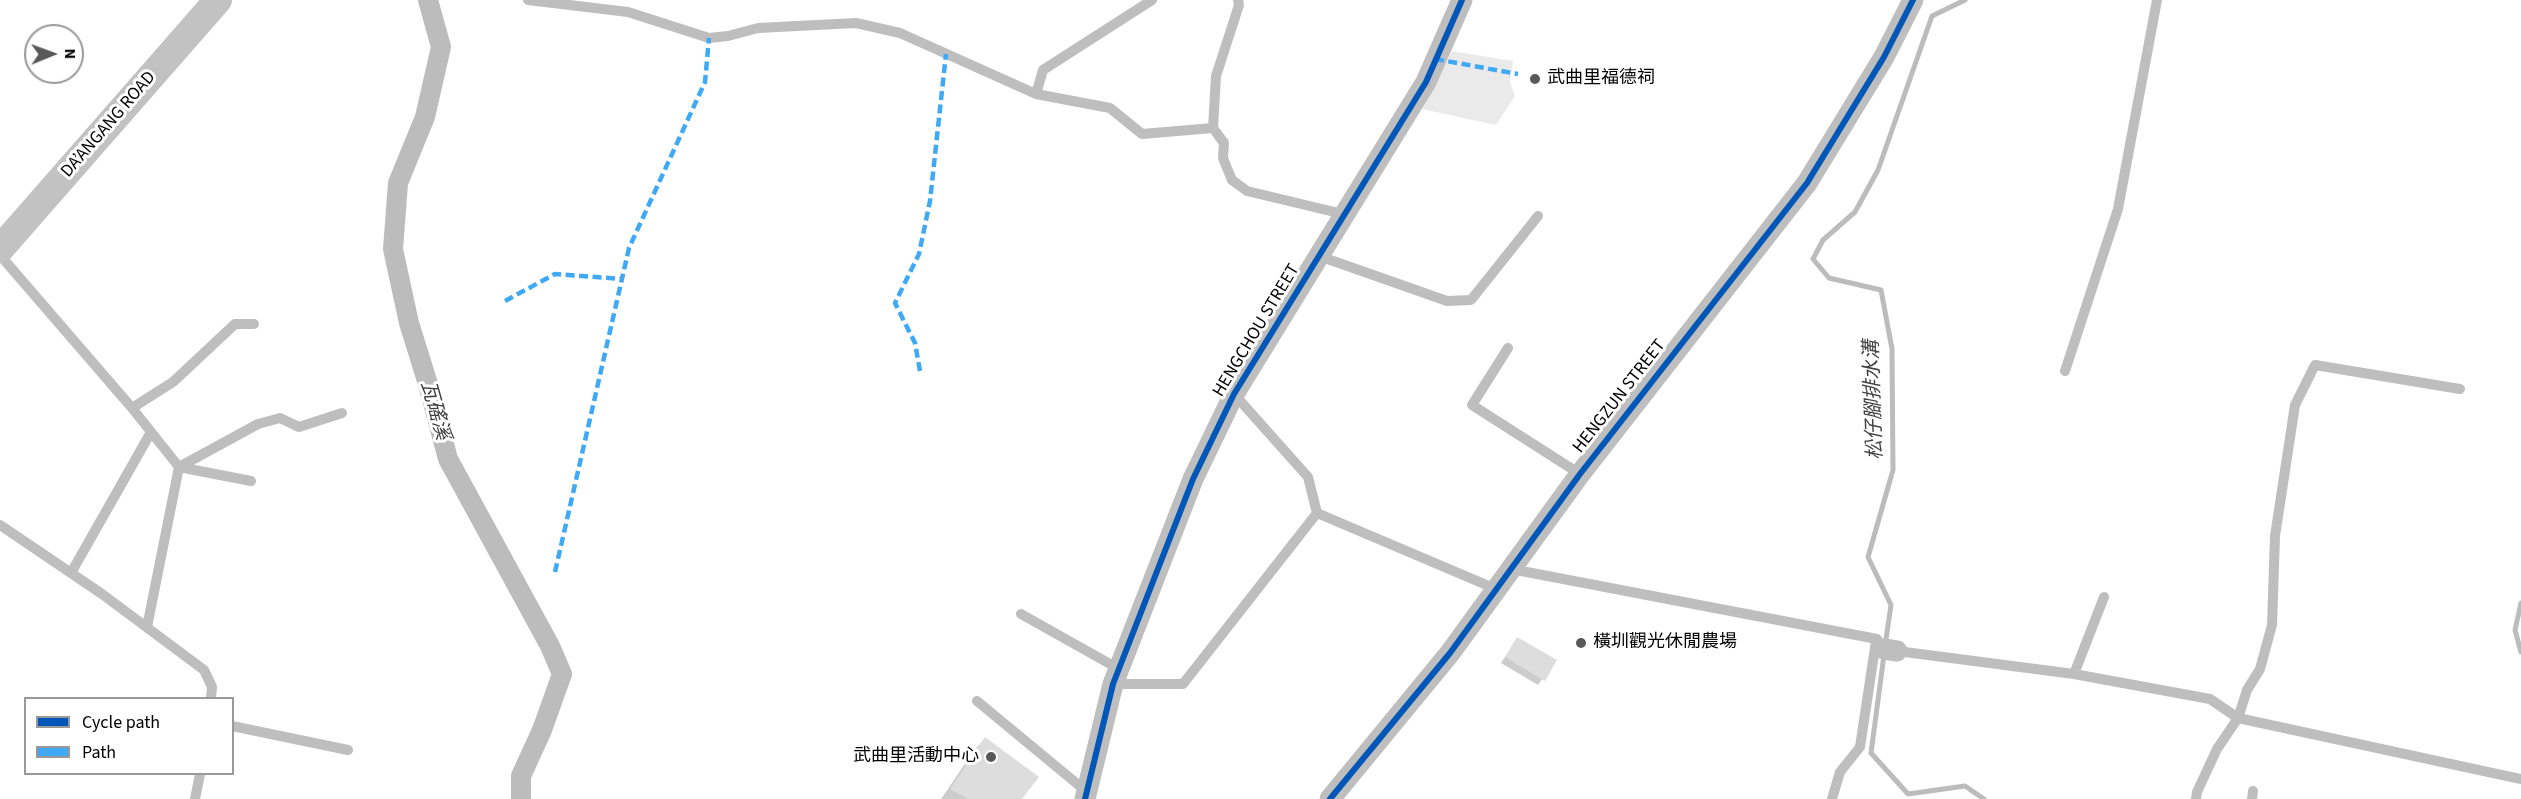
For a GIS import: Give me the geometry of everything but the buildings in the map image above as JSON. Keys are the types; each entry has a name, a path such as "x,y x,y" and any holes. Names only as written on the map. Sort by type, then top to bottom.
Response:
{"main road":[{"name":"DA’ANGANG ROAD","path":"0,249 218,0"}],"street":[{"name":"HENGCHOU STREET","path":"1086,795 1116,676 1193,479 1234,394 1425,82 1462,0"},
{"name":"HENGZUN STREET","path":"1330,799 1450,653 1580,474 1807,183 1884,57 1913,0"}],"lane":[{"path":"528,0 628,12 709,38 728,36 758,28 856,23 900,33 1036,94 1110,108 1142,134 1213,128"},
{"path":"1036,94 1043,70 1152,0"},
{"path":"1239,0 1216,76 1213,128 1224,143 1223,158 1232,180 1247,191 1343,214"},
{"path":"2065,371 2118,209 2157,0"},
{"path":"1319,256 1447,301 1471,300 1538,216"},
{"path":"0,255 132,408 179,467 251,481"},
{"path":"132,408 173,382 235,324 254,324"},
{"path":"1509,348 1472,405 1580,474"},
{"path":"2196,799 2217,749 2238,718 2247,690 2260,669 2272,626 2275,536 2295,405 2315,365 2460,389"},
{"path":"1234,394 1308,477 1317,513"},
{"path":"179,467 258,424 279,418 299,427 342,413"},
{"path":"72,573 151,432"},
{"path":"147,627 179,467"},
{"path":"1317,513 1496,589"},
{"path":"1021,614 1116,676 1183,684 1317,513"},
{"path":"0,525 72,573 204,670 212,687 211,697"},
{"path":"1510,569 1886,646 2074,674 2210,699 2238,718 2521,779"},
{"path":"2074,674 2104,597"},
{"path":"1832,799 1840,772 1860,747 1886,646"},
{"path":"977,701 1086,795"},
{"path":"234,726 348,750"},
{"path":"195,799 200,775"}],"shaded area":[{"path":"1452,51 1513,61 1510,82 1515,96 1496,125 1422,109"}],"waterway":[{"name":"瓦磘溪","path":"428,0 441,47 425,117 398,183 393,249 409,323 448,459 550,646 562,674 542,730 521,776 521,799"},
{"name":"松仔腳排水溝","path":"1885,646 1891,605 1868,557 1893,470 1892,349 1881,290 1829,278 1813,259 1823,240 1855,212 1878,170 1932,16 1965,0"},
{"path":"2521,603 2515,630 2521,652"},
{"name":"松仔腳排水溝","path":"1884,655 1871,753 1908,794 1965,786 1984,799"}],"marked path":[{"path":"555,572 629,248 705,82 709,38"},
{"path":"920,371 915,343 895,303 919,254 930,201 946,54"},
{"path":"1435,59 1518,74"},
{"path":"505,301 555,274 622,279"}],"cycle path":[{"path":"1085,799 1113,684 1193,479 1234,394 1426,82 1462,0"},
{"path":"1330,799 1450,653 1580,474 1807,183 1884,57 1913,0"}],"place":[{"name":"武曲里福德祠","path":"1535,79"},
{"name":"橫圳觀光休閒農場","path":"1581,643"},
{"name":"武曲里活動中心","path":"991,757"}]}
